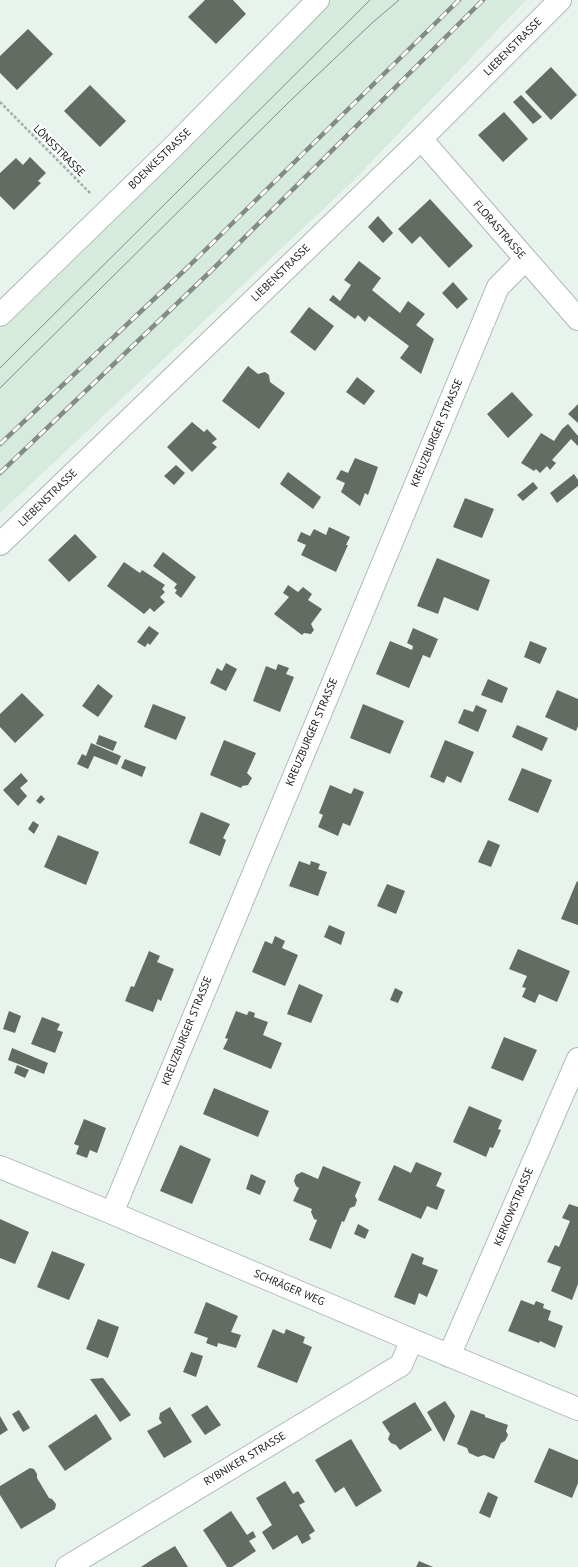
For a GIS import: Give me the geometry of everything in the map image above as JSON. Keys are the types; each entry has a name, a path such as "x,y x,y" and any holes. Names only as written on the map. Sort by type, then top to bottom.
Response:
{"street":[{"name":"BOENKESTRASSE","path":"0,316 171,149 318,0"},
{"name":"LIEBENSTRASSE","path":"0,544 421,139 560,0"},
{"name":"FLORASTRASSE","path":"421,139 578,319"},
{"name":"KREUZBURGER STRASSE","path":"112,1212 498,287 525,260"},
{"name":"KERKOWSTRASSE","path":"449,1356 578,1059"},
{"name":"SCHRÄGER WEG","path":"0,1167 112,1212 449,1356 578,1409"},
{"name":"RYBNIKER STRASSE","path":"67,1567 401,1365 412,1340"}],"path":[{"name":"LÖNSSTRASSE","path":"0,102 107,210"}],"shaded area":[{"path":"330,0 526,0 353,181 0,513 0,330"}],"building":[{"path":"205,0 233,0 246,14 216,44 188,17"},
{"path":"28,29 53,54 17,90 0,73 0,56"},
{"path":"551,67 577,95 551,120 525,92"},
{"path":"90,85 126,121 100,147 64,111"},
{"path":"521,95 542,117 533,124 513,102"},
{"path":"504,112 528,139 503,162 478,135"},
{"path":"30,157 46,173 38,181 41,183 14,210 0,196 0,173 16,158 23,165"},
{"path":"430,199 473,246 449,268 420,236 412,244 398,229"},
{"path":"378,216 393,233 383,243 368,227"},
{"path":"359,261 381,278 372,290 400,313 408,301 425,314 416,325 434,339 421,374 400,358 409,346 369,316 365,322 358,315 355,319 329,300 333,295 340,301 351,285 344,280"},
{"path":"453,282 468,299 457,309 442,293"},
{"path":"309,307 334,326 315,351 290,332"},
{"path":"248,366 258,374 265,372 269,375 270,382 285,393 259,429 222,401"},
{"path":"357,377 375,391 364,405 346,392"},
{"path":"512,392 533,415 508,438 487,414"},
{"path":"578,404 578,423 568,414"},
{"path":"192,422 204,432 207,429 217,439 212,443 217,447 192,472 167,447"},
{"path":"568,424 578,436 578,446 571,439 552,460 556,463 550,470 547,466 540,473 536,469 534,471 521,463 541,433 554,441 562,429"},
{"path":"355,458 378,467 368,495 365,493 360,506 341,492 345,483 336,479 341,470 348,473"},
{"path":"176,465 185,473 174,485 164,476"},
{"path":"288,472 321,497 313,509 280,484"},
{"path":"574,474 578,480 578,486 557,503 550,493"},
{"path":"533,482 538,488 523,501 517,495"},
{"path":"465,498 494,509 482,538 453,527"},
{"path":"329,527 350,537 336,572 301,555 306,545 297,541 301,532 310,536 314,529 326,535"},
{"path":"75,534 97,557 69,582 48,560"},
{"path":"163,552 196,577 181,598 175,593 177,590 174,588 177,584 153,566"},
{"path":"437,558 490,580 478,611 444,597 438,614 417,606"},
{"path":"124,562 140,573 142,570 165,585 162,589 165,592 160,597 165,602 154,612 150,608 144,614 107,586"},
{"path":"288,585 298,592 303,587 312,594 308,600 322,609 311,624 314,630 311,634 304,633 302,635 274,614 289,597 283,593"},
{"path":"149,626 159,633 150,645 148,643 145,647 137,642"},
{"path":"413,628 438,639 430,658 423,655 409,688 376,674 390,641 412,650 413,646 407,643"},
{"path":"530,641 547,648 540,664 524,657"},
{"path":"226,663 237,669 226,691 210,683 217,668 222,671"},
{"path":"278,664 289,668 286,674 294,677 280,712 253,701 266,666 276,670"},
{"path":"488,679 508,688 502,703 481,695"},
{"path":"98,684 113,696 98,717 82,706"},
{"path":"557,690 578,699 578,726 576,731 545,717"},
{"path":"22,693 44,715 15,743 0,727 0,714"},
{"path":"153,704 186,717 176,740 144,727"},
{"path":"363,704 404,721 390,754 350,738"},
{"path":"476,705 487,710 478,732 458,723 464,709 473,712"},
{"path":"517,725 548,738 542,751 512,737"},
{"path":"99,735 117,742 113,751 96,744"},
{"path":"224,740 256,753 247,773 252,778 248,785 242,786 241,788 210,775"},
{"path":"445,740 474,752 461,783 447,776 444,783 430,777"},
{"path":"91,743 121,756 117,765 94,756 88,769 77,764 82,754 86,756"},
{"path":"125,759 146,767 142,777 121,768"},
{"path":"522,768 552,780 538,813 508,800"},
{"path":"21,773 28,781 20,788 27,796 18,806 3,790"},
{"path":"330,785 351,794 354,788 364,792 350,826 343,823 338,836 318,827 323,815 319,813"},
{"path":"41,795 45,799 40,804 36,801"},
{"path":"201,812 230,824 223,838 226,840 220,856 189,843"},
{"path":"33,821 39,825 34,834 28,829"},
{"path":"58,835 99,852 86,885 44,867"},
{"path":"488,840 500,845 491,867 478,862"},
{"path":"299,861 310,865 311,861 320,864 318,869 327,872 318,896 289,886"},
{"path":"577,881 578,882 578,925 561,919"},
{"path":"387,884 405,891 396,914 377,906"},
{"path":"329,925 345,932 341,945 324,937"},
{"path":"275,936 285,941 282,948 298,955 285,986 252,972 265,941 272,944"},
{"path":"518,949 570,971 557,1002 539,994 535,1003 522,997 526,988 522,987 527,976 509,969"},
{"path":"149,951 160,956 157,962 174,969 161,1001 158,999 153,1012 125,1001 131,986 134,987"},
{"path":"299,984 323,995 311,1023 287,1014"},
{"path":"395,988 403,992 398,1003 390,1000"},
{"path":"9,1011 21,1016 15,1033 3,1029"},
{"path":"236,1011 247,1015 249,1011 255,1013 254,1017 268,1022 263,1035 282,1043 271,1069 223,1049 228,1039 225,1038"},
{"path":"42,1017 60,1024 57,1030 63,1032 55,1053 31,1044"},
{"path":"504,1037 537,1050 523,1081 491,1068"},
{"path":"12,1048 48,1063 44,1074 8,1060"},
{"path":"17,1065 29,1070 25,1078 14,1073"},
{"path":"214,1088 269,1111 258,1137 203,1114"},
{"path":"469,1106 502,1120 498,1129 501,1130 493,1148 490,1147 486,1157 453,1142"},
{"path":"84,1119 106,1128 97,1153 90,1150 87,1158 76,1154 79,1146 74,1144"},
{"path":"180,1145 211,1159 192,1204 160,1191"},
{"path":"416,1162 442,1173 436,1186 445,1190 437,1210 427,1206 421,1219 378,1200 394,1165 411,1173"},
{"path":"323,1166 361,1182 355,1196 357,1200 355,1206 350,1208 344,1222 342,1221 331,1249 309,1240 317,1220 314,1219 311,1212 312,1209 293,1201 299,1188 296,1186 294,1181 296,1175 302,1172 318,1179"},
{"path":"251,1174 266,1181 260,1195 246,1189"},
{"path":"569,1204 578,1207 578,1284 572,1300 551,1291 561,1267 547,1262 555,1245 559,1247 570,1221 562,1218"},
{"path":"0,1219 29,1232 15,1264 0,1258"},
{"path":"358,1224 369,1230 365,1239 354,1234"},
{"path":"52,1251 85,1264 69,1300 37,1287"},
{"path":"412,1253 424,1258 422,1264 438,1270 427,1297 419,1293 415,1305 394,1297"},
{"path":"521,1300 534,1305 536,1301 544,1304 543,1308 551,1311 548,1320 563,1326 555,1348 540,1341 539,1343 508,1331"},
{"path":"206,1302 238,1316 231,1332 241,1335 236,1348 218,1343 217,1347 206,1343 208,1338 194,1333"},
{"path":"98,1319 119,1327 108,1358 86,1349"},
{"path":"273,1329 284,1334 286,1329 305,1337 303,1343 312,1347 297,1383 257,1367"},
{"path":"191,1352 203,1356 196,1377 183,1372"},
{"path":"103,1378 131,1415 120,1422 90,1379"},
{"path":"445,1401 455,1416 444,1442 427,1412"},
{"path":"415,1402 432,1430 400,1450 388,1439 390,1434 382,1422"},
{"path":"207,1405 221,1425 205,1435 191,1415"},
{"path":"170,1407 192,1442 164,1458 147,1431 162,1423 159,1419 160,1413"},
{"path":"19,1410 30,1428 23,1432 12,1414"},
{"path":"471,1410 485,1415 485,1417 508,1425 506,1431 508,1435 505,1441 501,1443 494,1459 484,1455 478,1457 469,1453 467,1448 457,1444"},
{"path":"96,1414 112,1439 65,1471 48,1446"},
{"path":"0,1416 8,1430 0,1435"},
{"path":"351,1439 382,1491 356,1507 344,1487 335,1493 315,1460"},
{"path":"549,1448 578,1460 578,1483 572,1498 534,1482"},
{"path":"30,1468 34,1469 37,1474 37,1478 49,1498 56,1504 55,1509 21,1529 0,1495 0,1486"},
{"path":"285,1481 293,1494 298,1491 305,1502 299,1505 315,1531 309,1535 311,1539 302,1544 297,1535 273,1550 262,1532 272,1525 256,1498"},
{"path":"488,1492 498,1497 490,1518 479,1513"},
{"path":"231,1511 247,1535 253,1531 256,1537 249,1541 256,1551 232,1567 227,1567 203,1530"},
{"path":"175,1546 188,1567 141,1567 153,1559"},
{"path":"419,1561 433,1567 416,1567"}],"tram line":[{"path":"0,368 370,0"},
{"path":"0,388 290,101 372,23 399,0"}],"railway":[{"path":"0,444 188,267 459,0"},
{"path":"0,473 212,270 483,0"}]}
